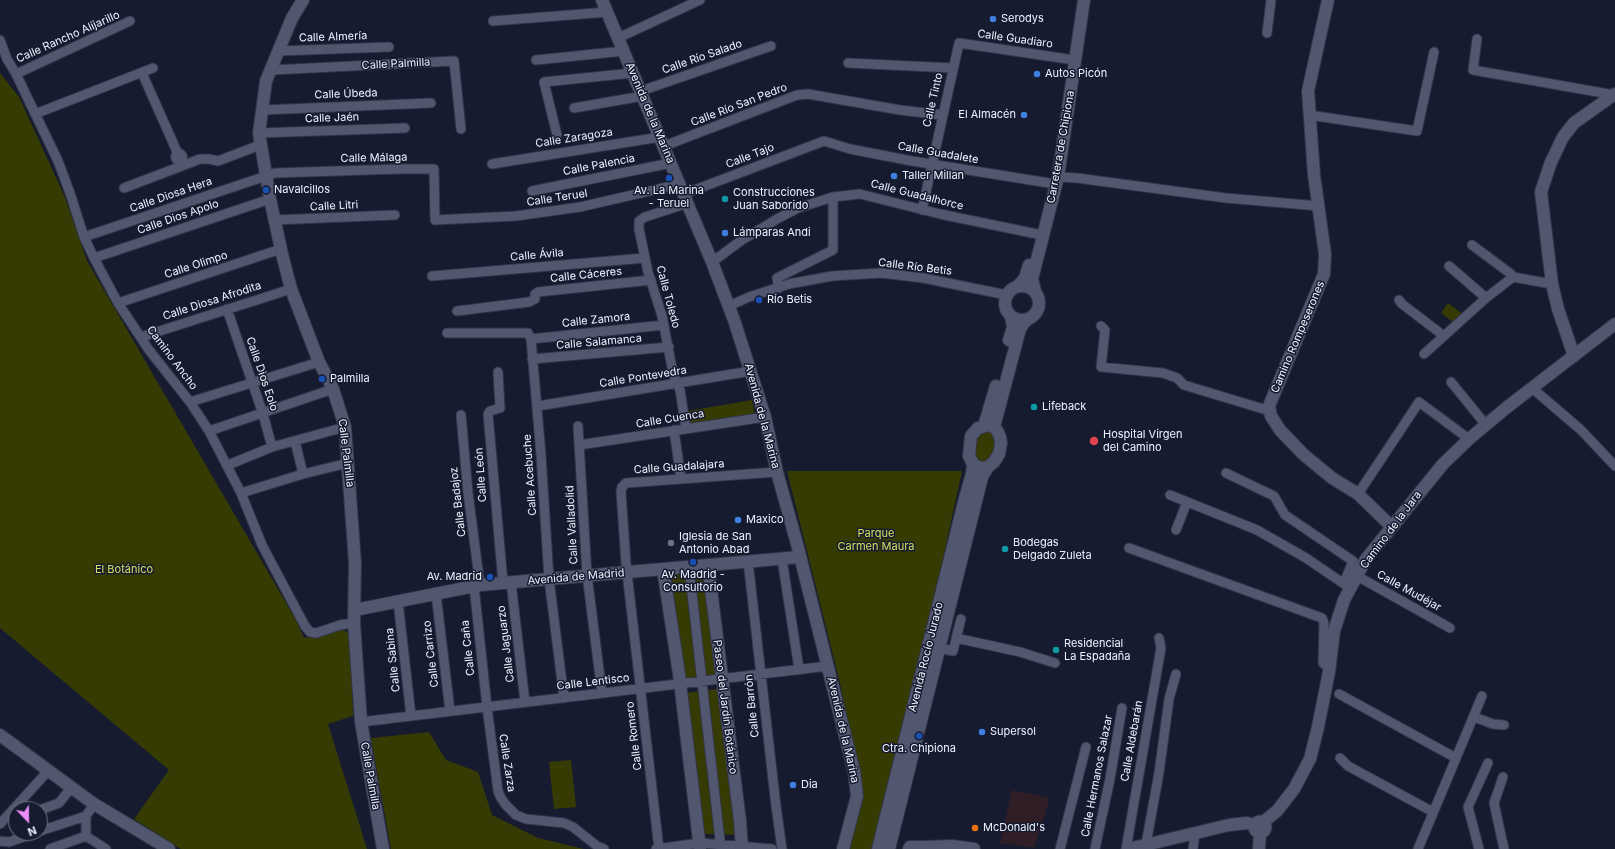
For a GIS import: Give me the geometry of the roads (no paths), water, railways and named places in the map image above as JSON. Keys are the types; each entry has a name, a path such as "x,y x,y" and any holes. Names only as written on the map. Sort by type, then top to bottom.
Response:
{"street":[{"name":"Calle Palmilla","path":"303,0 292,18 266,81 259,133 260,145 274,220 291,289 319,362 333,389 345,427 355,563 354,623 361,722 383,849"},
{"name":"Avenida de la Marina","path":"602,0 712,262 729,306 765,417 777,472 854,771 857,796 843,849"},
{"path":"618,38 700,0"},
{"name":"Carretera de Chipiona","path":"1018,286 1025,278 1053,180 1076,0"},
{"name":"Carretera de Chipiona","path":"1035,291 1032,279 1053,180 1084,0"},
{"path":"1267,33 1271,0"},
{"name":"Camino Rompeserones","path":"1270,411 1269,406 1324,274 1325,254 1309,115 1308,91 1328,0"},
{"path":"493,21 608,12"},
{"name":"Calle Rancho Alijarillo","path":"16,74 130,22"},
{"path":"1477,39 1473,70 1615,94"},
{"name":"Camino Ancho","path":"0,40 4,58 16,74 58,162 84,237 94,258 118,303 150,350 190,402 209,431 228,465 262,545 305,626 310,632 316,633 340,624 354,623"},
{"name":"Calle Guadiaro","path":"959,44 1068,59"},
{"name":"Calle Tinto","path":"922,210 959,44"},
{"name":"Calle Río Salado","path":"574,108 642,94 771,46"},
{"name":"Calle Almería","path":"278,51 389,47"},
{"path":"536,60 624,51"},
{"path":"1309,115 1417,131 1434,52"},
{"name":"Calle Palmilla","path":"271,70 454,61 461,129"},
{"path":"848,63 953,68"},
{"path":"35,114 153,68"},
{"path":"142,73 181,160"},
{"path":"557,135 544,82 633,74"},
{"name":"Calle Río San Pedro","path":"662,142 797,95 808,94 900,110 942,115"},
{"path":"1574,356 1558,309 1552,284 1541,192 1551,162 1563,137 1574,123 1615,94"},
{"name":"Calle Úbeda","path":"262,110 431,103"},
{"name":"Calle Jaén","path":"259,133 406,128"},
{"name":"Calle Guadalete","path":"824,141 850,149 932,164 1053,180 1077,178 1226,198 1319,206"},
{"name":"Calle Tajo","path":"684,194 824,141"},
{"name":"Calle Zaragoza","path":"492,164 662,142"},
{"path":"124,188 181,160 209,159 218,161 260,145"},
{"name":"Calle Palencia","path":"532,191 671,163"},
{"name":"Calle Málaga","path":"265,176 275,173 434,169 435,220"},
{"name":"Calle Diosa Hera","path":"84,237 265,176"},
{"name":"Calle Teruel","path":"435,220 516,216 684,194"},
{"name":"Calle Toledo","path":"684,194 639,221 639,229 645,258 664,325 674,373 678,384 686,429"},
{"name":"Calle Guadalhorce","path":"712,262 742,240 798,208 833,197 860,194 922,210 1037,234"},
{"path":"778,288 777,278 832,250 833,197"},
{"name":"Calle Dios Apolo","path":"94,258 270,199"},
{"name":"Calle Litri","path":"274,220 396,215"},
{"path":"1472,245 1513,277 1552,284"},
{"name":"Calle Olimpo","path":"118,303 281,249"},
{"name":"Calle Ávila","path":"432,276 645,258"},
{"path":"1449,266 1486,298"},
{"name":"Calle Río Betis","path":"729,306 748,297 778,288 832,276 881,273 923,278 1007,295"},
{"path":"1424,354 1486,298 1513,277"},
{"name":"Calle Cáceres","path":"457,311 529,302 535,299 535,294 538,292 651,280"},
{"path":"1018,286 1027,286 1035,291 1039,299 1039,307 1035,314 1028,319 1020,329 989,427 1013,327 1011,316 1006,308 1007,295 1018,286"},
{"name":"Calle Diosa Afrodita","path":"141,337 291,289"},
{"path":"1399,300 1402,304 1444,336"},
{"name":"Calle Dios Eolo","path":"227,309 263,414 272,447"},
{"path":"1011,316 1019,320 1028,319"},
{"name":"Calle Zamora","path":"531,339 664,325"},
{"path":"1101,326 1105,330 1101,367 1163,373 1177,378 1184,385 1270,411 1271,416 1280,430 1303,454 1332,478 1358,494 1391,526"},
{"name":"Camino de la Jara","path":"1259,826 1277,811 1294,789 1310,759 1318,727 1334,631 1347,586 1357,576 1366,559 1391,526 1443,464 1469,439 1532,388 1614,326"},
{"path":"447,333 528,333 531,339"},
{"name":"Calle Acebuche","path":"531,339 538,406 548,579 564,698"},
{"name":"Calle Salamanca","path":"532,360 669,347"},
{"path":"190,402 319,362"},
{"name":"Calle Pontevedra","path":"538,406 751,371"},
{"name":"Calle León","path":"498,372 500,408 490,411 488,414 507,583"},
{"path":"1451,382 1486,425"},
{"path":"1532,388 1581,430 1615,466"},
{"path":"209,431 263,414 333,389"},
{"path":"1358,494 1419,402 1469,439"},
{"name":"Calle Badajoz","path":"461,415 477,586"},
{"name":"Calle Cuenca","path":"579,445 765,417"},
{"name":"Calle Valladolid","path":"578,426 587,575 602,693"},
{"path":"228,465 272,447 345,427"},
{"path":"989,427 998,432 1001,443 997,458 988,467 980,468 973,464 969,456 971,436 978,428 989,427"},
{"path":"674,430 681,479"},
{"path":"295,441 303,474"},
{"path":"241,493 303,474 348,463"},
{"name":"Avenida Rocío Jurado","path":"878,849 972,474 973,464"},
{"name":"Avenida Rocío Jurado","path":"889,849 982,477 988,467"},
{"name":"Calle Guadalajara","path":"627,572 621,499 622,487 626,483 777,472"},
{"path":"1170,495 1257,530 1306,558 1347,586 1353,561 1285,515 1274,496 1226,473"},
{"path":"1176,530 1187,502"},
{"path":"1129,548 1322,618 1324,623 1323,663 1329,668"},
{"name":"Avenida de Madrid","path":"355,610 477,586 800,557"},
{"path":"782,559 799,670"},
{"name":"Calle Barrón","path":"748,561 782,849"},
{"name":"Paseo del Jardín Botánico","path":"708,565 721,679 740,820 742,848"},
{"path":"689,567 721,847"},
{"path":"663,570 680,684 700,846"},
{"name":"Calle Romero","path":"627,572 659,849"},
{"name":"Calle Mudéjar","path":"1357,576 1450,628"},
{"name":"Calle Jaguarzo","path":"507,583 525,702"},
{"name":"Calle Caña","path":"477,586 487,707"},
{"name":"Calle Carrizo","path":"436,594 450,711"},
{"name":"Calle Sabina","path":"398,601 411,716"},
{"name":"Avenida Rocío Jurado","path":"939,648 953,651 961,619"},
{"path":"956,638 1020,652 1055,663"},
{"name":"Calle Aldebarán","path":"1127,849 1161,648 1159,638"},
{"name":"Calle Lentisco","path":"361,722 828,666"},
{"path":"1146,844 1159,773 1169,699 1176,674"},
{"path":"1339,694 1456,758"},
{"path":"1418,849 1482,696"},
{"name":"Calle Zarza","path":"487,707 498,791 506,805 516,816 526,819 564,823 573,827 597,846 604,849"},
{"name":"Calle Hermanos Salazar","path":"1095,849 1110,779 1122,708"},
{"path":"1474,717 1493,724 1504,726"},
{"path":"0,735 94,804 169,849"},
{"path":"1060,849 1086,747"},
{"path":"1340,758 1348,766 1433,812"},
{"path":"1479,849 1468,807 1488,763"},
{"path":"25,801 48,771"},
{"path":"1503,777 1494,803 1504,849"},
{"path":"48,807 58,803 71,788"},
{"path":"86,836 86,816 94,804"},
{"path":"48,828 86,816"},
{"path":"1127,849 1195,832 1247,823 1259,826 1259,849"},
{"path":"1193,849 1195,832"},
{"path":"50,849 86,836"},
{"path":"86,836 106,849"},
{"path":"0,840 9,842 12,841"},
{"path":"656,849 700,846 772,849"},
{"path":"909,849 910,847 926,848 952,846 974,849"}],"place":[{"name":"Serodys","path":"993,19"},
{"name":"Autos Picón","path":"1037,74"},
{"name":"El Almacén","path":"1024,115"},
{"name":"Taller Millan","path":"894,176"},
{"name":"Av. La Marina - Teruel","path":"669,178"},
{"name":"Navalcillos","path":"266,190"},
{"name":"Construcciones Juan Saborido","path":"725,199"},
{"name":"Lámparas Andi","path":"725,233"},
{"name":"Río Betis","path":"759,300"},
{"name":"Palmilla","path":"322,379"},
{"name":"Lifeback","path":"1034,407"},
{"name":"Hospital Virgen del Camino","path":"1094,441"},
{"name":"Maxico","path":"738,520"},
{"name":"Iglesia de San Antonio Abad","path":"671,543"},
{"name":"Bodegas Delgado Zuleta","path":"1005,549"},
{"name":"Av. Madrid - Consultorio","path":"693,562"},
{"name":"Av. Madrid","path":"490,577"},
{"name":"Residencial La Espadaña","path":"1056,650"},
{"name":"Supersol","path":"982,732"},
{"name":"Ctra. Chipiona","path":"919,736"},
{"name":"Dia","path":"793,785"},
{"name":"McDonald's","path":"975,828"}],"park label":[{"name":"Parque Carmen Maura","path":"876,540"},
{"name":"El Botánico","path":"124,570"}]}
